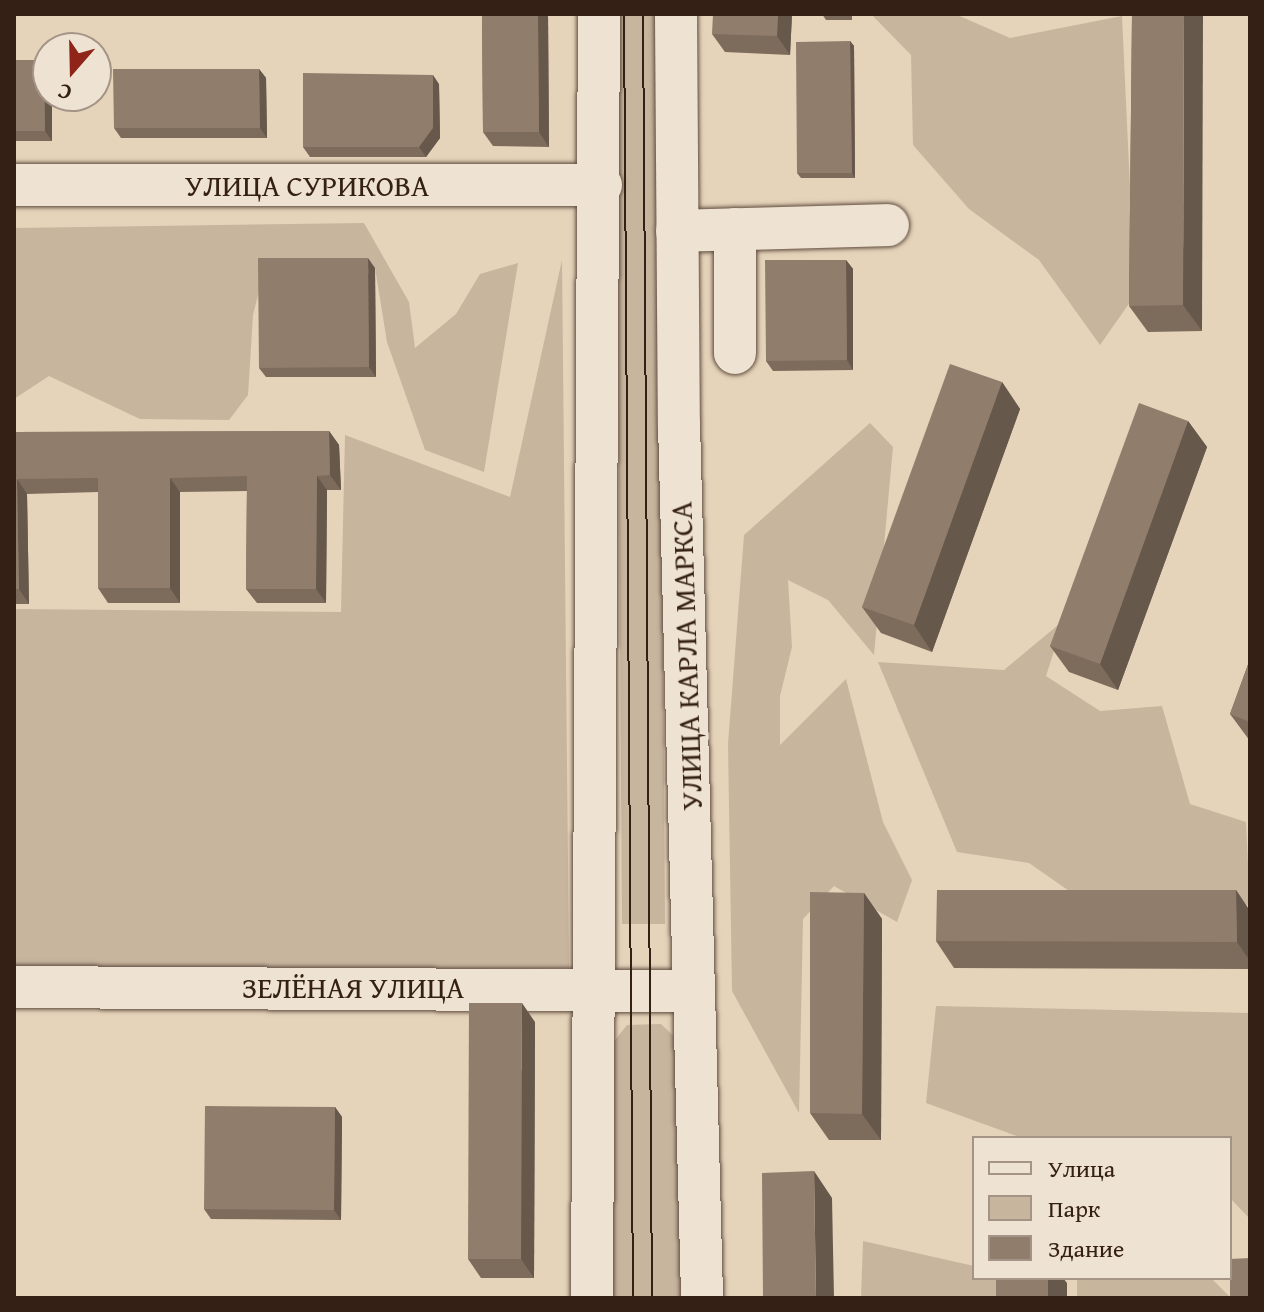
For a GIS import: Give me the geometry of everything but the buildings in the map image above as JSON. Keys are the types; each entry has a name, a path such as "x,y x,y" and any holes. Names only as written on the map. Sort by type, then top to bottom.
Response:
{"street":[{"path":"592,1298 601,185 599,14"},
{"name":"УЛИЦА КАРЛА МАРКСА","path":"676,14 677,231 692,991 702,1298"},
{"name":"УЛИЦА СУРИКОВА","path":"14,185 601,185"},
{"path":"677,231 888,225"},
{"path":"735,229 735,353"},
{"name":"ЗЕЛЁНАЯ УЛИЦА","path":"14,987 596,986 692,991"}],"green space":[{"path":"616,14 659,14 665,924 622,924"},
{"path":"871,14 955,14 1010,38 1122,16 1135,295 1100,345 1039,260 969,209 913,145 911,55"},
{"path":"364,223 409,302 415,348 456,314 480,274 518,263 484,472 425,450 387,342 375,268 265,268 253,315 248,395 229,420 140,419 49,376 14,399 14,228"},
{"path":"562,260 569,968 14,973 14,609 341,612 345,435 510,497"},
{"path":"870,423 893,447 874,655 828,600 788,580 792,647 780,696 780,745 846,679 883,822 912,880 897,922 834,886 803,919 799,1113 732,991 728,744 744,535"},
{"path":"1064,620 1046,676 1100,711 1162,706 1190,804 1246,822 1250,905 1075,895 1029,863 957,852 878,662 1004,670"},
{"path":"936,1006 1250,1013 1250,1219 1232,1200 1232,1136 1017,1136 926,1103"},
{"path":"661,1024 684,1046 684,1298 609,1298 608,1049 627,1025"},
{"path":"863,1241 972,1266 972,1280 1004,1280 1004,1298 861,1298"},
{"path":"1077,1280 1213,1280 1231,1298 1077,1298"}],"tram line":[{"path":"624,14 633,1298"},
{"path":"643,14 652,1298"}]}
